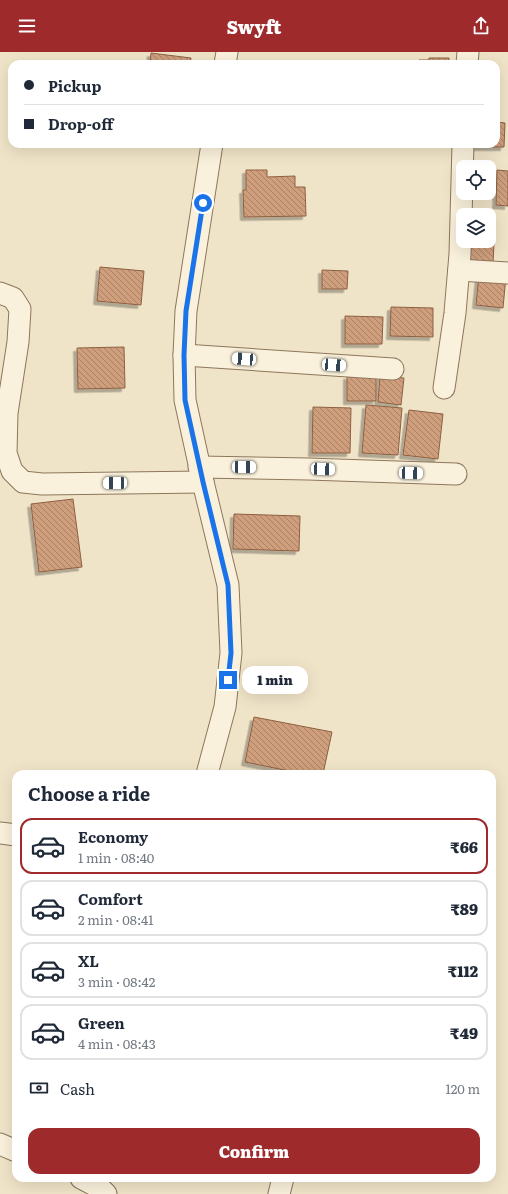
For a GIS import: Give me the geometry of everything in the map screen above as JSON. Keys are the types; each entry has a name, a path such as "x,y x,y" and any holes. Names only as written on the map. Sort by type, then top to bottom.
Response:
{"street":[{"path":"207,770 225,707 231,653 228,585 201,475 185,400 184,355 186,311 211,148"},
{"path":"444,388 455,313 459,270 463,148"},
{"path":"459,270 508,273"},
{"path":"0,294 13,298 20,309 18,342 4,412 6,453 12,471 23,482 42,484 301,469 456,474"},
{"path":"184,355 393,369"},
{"path":"0,833 12,834"},
{"path":"0,1144 12,1149"},
{"path":"89,1182 100,1188 106,1194"},
{"path":"279,1194 282,1182"}],"building":[{"path":"151,53 191,58 191,60 150,60"},
{"path":"429,58 449,58 449,60 429,60"},
{"path":"500,122 505,123 504,147 500,147"},
{"path":"246,170 267,170 267,177 295,176 295,187 305,187 306,216 244,217 243,190 246,190"},
{"path":"497,170 508,171 508,206 496,205"},
{"path":"471,248 494,248 493,263 470,263"},
{"path":"100,267 144,271 141,305 97,301"},
{"path":"322,270 348,271 347,289 322,289"},
{"path":"479,274 506,276 503,308 476,305"},
{"path":"391,307 433,308 433,337 390,336"},
{"path":"345,316 383,317 382,344 345,344"},
{"path":"124,347 125,388 78,389 77,348"},
{"path":"347,376 376,377 376,401 347,401"},
{"path":"380,376 404,378 401,405 378,402"},
{"path":"366,405 402,408 398,455 362,453"},
{"path":"313,407 351,408 350,453 312,453"},
{"path":"409,410 443,414 438,459 403,455"},
{"path":"73,499 82,567 39,572 31,504"},
{"path":"234,514 300,516 299,551 233,549"},
{"path":"254,717 332,732 324,770 284,770 245,762"}],"route":[{"path":"203,203 186,311 184,355 185,400 228,585 231,653 228,680"}]}
